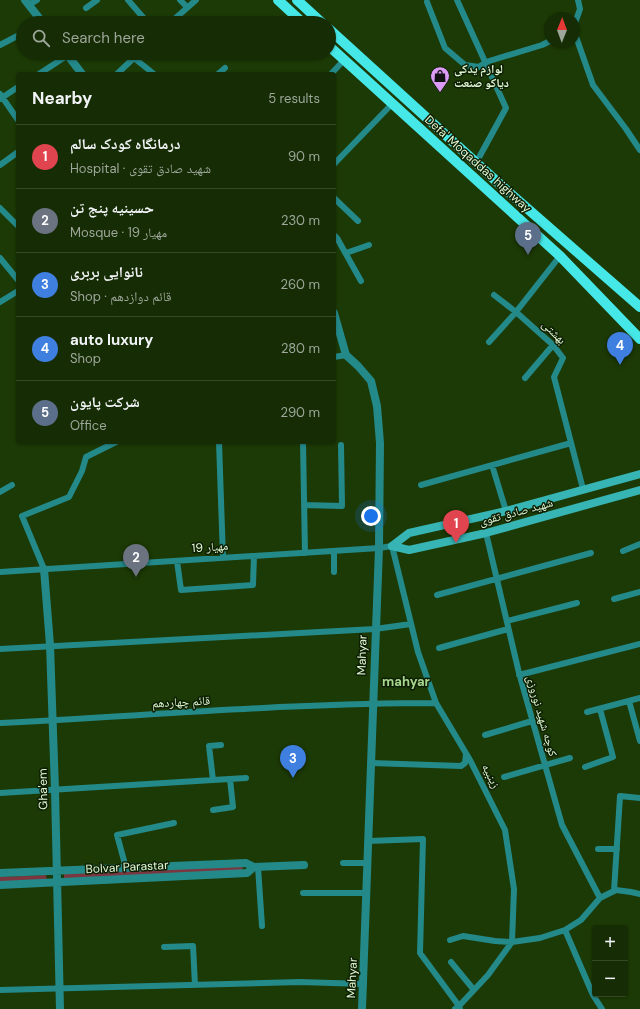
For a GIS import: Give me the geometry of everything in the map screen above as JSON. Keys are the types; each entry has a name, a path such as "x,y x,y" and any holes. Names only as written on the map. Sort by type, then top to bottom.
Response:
{"highway":[{"path":"278,0 295,16"},
{"path":"297,0 314,16"},
{"name":"Defa' Moqaddas highway","path":"336,35 476,163 640,307"},
{"name":"Defa' Moqaddas highway","path":"336,53 560,256 640,339"}],"main road":[{"name":"شهید صادق تقوی","path":"392,546 409,533 506,511 640,474"},
{"name":"شهید صادق تقوی","path":"392,546 409,550 486,533 640,490"}],"street":[{"path":"37,0 27,2 37,16"},
{"path":"86,8 97,0"},
{"path":"128,0 142,16"},
{"path":"180,0 187,7"},
{"path":"177,16 196,0"},
{"path":"457,0 506,108 476,163"},
{"path":"578,0 580,9"},
{"path":"579,12 582,0"},
{"path":"427,2 445,48 465,65 479,67 486,62 544,44"},
{"path":"0,45 16,37"},
{"path":"580,48 593,85 640,150"},
{"path":"42,72 59,60"},
{"path":"72,60 80,72"},
{"path":"119,72 131,60"},
{"path":"141,60 152,72"},
{"path":"333,72 344,60"},
{"path":"220,72 225,68"},
{"path":"16,88 1,97 16,117"},
{"path":"336,162 392,104"},
{"path":"0,165 16,153"},
{"path":"336,200 358,222"},
{"path":"0,208 16,224"},
{"path":"336,238 361,281"},
{"path":"346,253 369,245"},
{"path":"489,342 516,312 560,256"},
{"path":"0,258 16,278"},
{"path":"0,302 16,292"},
{"name":"بهشتی","path":"494,294 553,345 563,358 554,377 583,489"},
{"path":"336,320 346,355 336,358"},
{"path":"525,378 553,345"},
{"name":"Mahyar","path":"346,355 371,381 377,406 380,443 368,863 362,1009"},
{"path":"421,485 571,443"},
{"path":"44,569 22,516 69,497 82,471 86,457 112,444"},
{"path":"219,444 223,558"},
{"path":"303,444 305,553"},
{"path":"304,505 342,506 341,445"},
{"path":"492,465 506,511"},
{"path":"0,492 12,485"},
{"name":"کوچه شهید نوروزی","path":"486,533 519,675 562,825 600,898"},
{"path":"623,550 640,544"},
{"name":"مهیار 19","path":"0,572 305,553 392,546"},
{"name":"زینبیه","path":"392,546 418,652 436,703 465,751 505,830 514,889 512,942"},
{"path":"334,551 334,572"},
{"path":"437,595 498,580 591,553"},
{"path":"177,561 180,590 253,585 254,556"},
{"name":"Gha'em","path":"44,569 50,645 53,720 60,1009"},
{"path":"614,599 640,592"},
{"path":"507,621 577,602"},
{"path":"0,649 50,645 375,629 411,624"},
{"path":"439,648 508,629"},
{"path":"519,675 640,644"},
{"path":"587,712 640,698"},
{"path":"629,701 640,741"},
{"name":"قائم چهاردهم","path":"0,723 310,705 436,703"},
{"path":"585,767 613,757 600,709"},
{"path":"485,734 532,721"},
{"path":"213,780 209,746 221,745"},
{"path":"371,763 461,766 465,763 465,751"},
{"path":"504,777 570,758"},
{"path":"0,793 246,778"},
{"path":"213,810 233,807 230,779"},
{"path":"614,891 620,796 640,798"},
{"path":"126,868 117,835 174,823"},
{"path":"368,841 423,839 420,953 458,1008 488,974 512,942"},
{"path":"598,849 617,849"},
{"name":"Bolvar Parastar","path":"0,873 246,863 256,867 304,865"},
{"path":"344,863 368,863"},
{"path":"256,867 262,926"},
{"name":"Bolvar Parastar","path":"0,885 246,873 256,867"},
{"path":"450,940 463,936 512,942 540,938 565,930 581,920 600,898 614,891 640,894"},
{"path":"303,893 367,893"},
{"path":"565,930 593,995 602,1009"},
{"path":"164,947 193,946 195,985"},
{"path":"452,962 474,990"},
{"path":"0,990 300,982 364,984"}],"shaded area":[{"path":"242,866 243,870 64,879 64,874"},
{"path":"46,875 47,881 0,883 0,877"}],"place":[{"name":"لوازم یدکی دیاکو صنعت","path":"440,93"},
{"name":"شرکت پایون","path":"528,255"},
{"name":"auto luxury","path":"620,365"},
{"name":"درمانگاه کودک سالم","path":"456,543"},
{"name":"حسینیه پنج تن","path":"136,577"},
{"name":"نانوایی بربری","path":"293,778"}],"district":[{"name":"mahyar","path":"406,681"}]}
